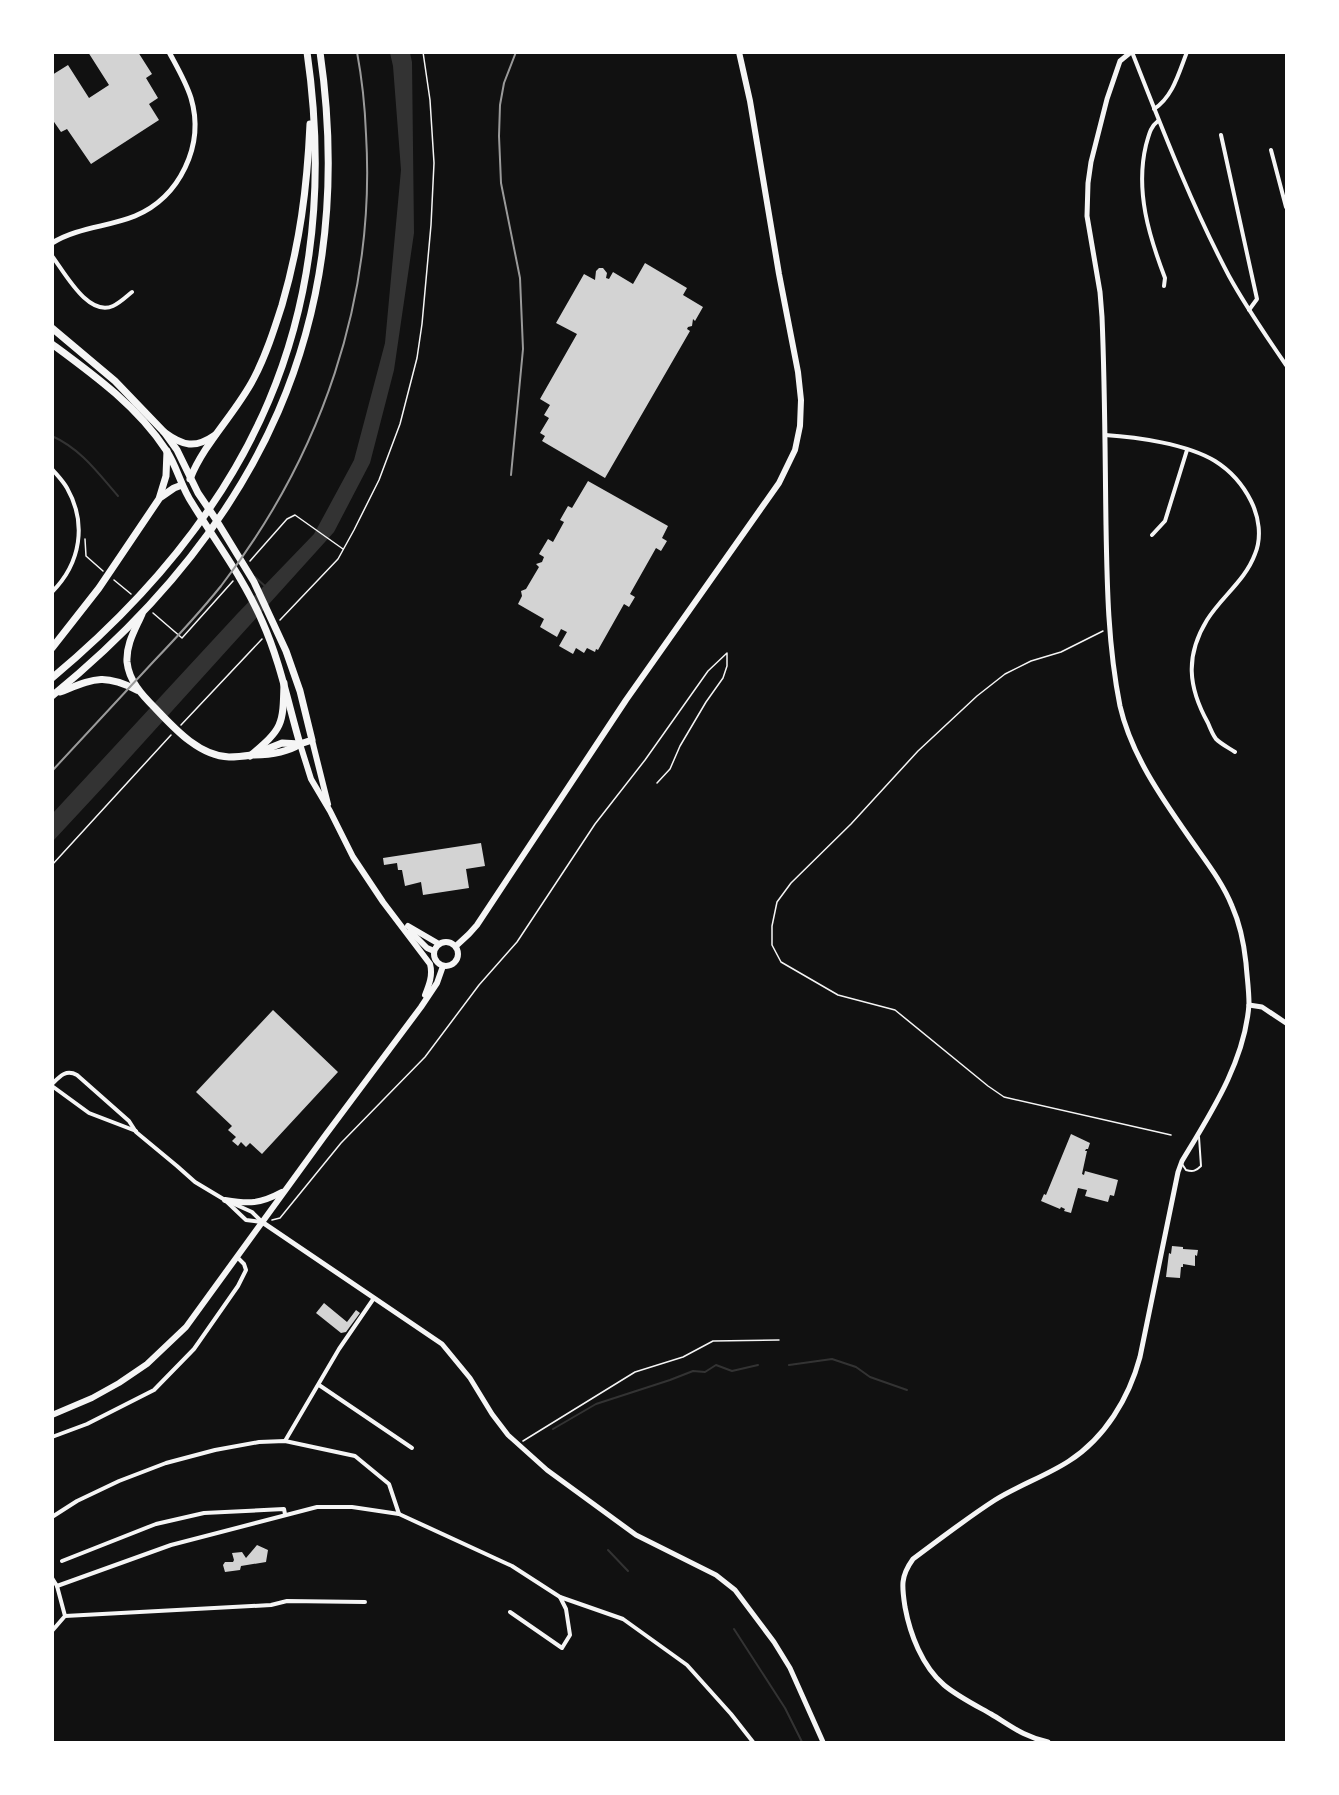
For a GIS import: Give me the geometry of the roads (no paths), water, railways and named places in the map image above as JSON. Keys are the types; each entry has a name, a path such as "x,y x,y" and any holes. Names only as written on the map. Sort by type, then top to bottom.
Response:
{"main road":[{"path":"52,678 117,621 182,547 206,516 238,465 267,408 295,325 303,294 313,232 315,166 312,89 307,52"},
{"path":"54,695 91,663 146,609 191,556 213,528 244,481 279,411 298,360 320,276 327,214 329,147 320,52"},
{"path":"456,946 477,925 626,700 778,483 795,450 800,426 801,400 798,372 750,101 739,52"},
{"path":"159,499 190,478 195,467 246,393 263,360 277,322 300,232 306,190 312,89"},
{"path":"52,328 116,381 164,432 177,450 198,493 254,582 286,651 300,691 330,811"},
{"path":"52,344 97,377 145,424 167,452 191,502 244,585 262,621 277,660 311,779 353,857 383,902 427,948 434,951"},
{"path":"164,432 175,440 188,444 202,442 219,432"},
{"path":"52,648 99,588 159,499 166,476 167,452"},
{"path":"138,691 127,663 129,642 146,609"},
{"path":"54,695 94,680 111,679 122,682 138,691 184,737 210,752 228,757 250,756 282,743 300,744 312,740"},
{"path":"250,756 278,730 283,714 284,683"},
{"path":"399,920 439,944"},
{"path":"399,920 432,970 430,984 421,1007"},
{"path":"446,942 456,946 458,956 450,966 443,966 434,958 434,951 439,944 446,942"},
{"path":"52,1415 92,1398 119,1383 147,1364 186,1327 421,1007 437,982 443,966"},
{"path":"225,1200 245,1204 256,1203 285,1191"}],"street":[{"path":"52,243 68,235 145,211 164,197 178,180 192,150 195,117 187,87 169,52"},
{"path":"1048,1743 1034,1740 1015,1730 944,1685 932,1672 914,1638 909,1623 902,1587 903,1577 913,1559 996,1499 1069,1461 1088,1447 1121,1406 1131,1387 1140,1357 1182,1161 1229,1077 1240,1049 1249,1005 1242,933 1232,906 1217,878 1175,818 1140,759 1121,710 1112,659 1107,563 1102,317 1087,216 1088,183 1091,162 1117,70 1120,61 1131,52 1192,201 1229,276 1249,310 1287,365"},
{"path":"1154,109 1169,95 1187,52"},
{"path":"1158,121 1150,129 1141,184 1148,225 1165,278 1164,286"},
{"path":"1221,135 1257,298 1249,310"},
{"path":"1271,150 1287,207"},
{"path":"52,256 85,300 98,308 113,306 132,292"},
{"path":"1105,435 1151,441 1188,450 1214,460 1232,474 1245,490 1255,510 1259,531 1256,553 1241,580 1208,619 1194,646 1191,676 1197,704 1217,739 1235,752"},
{"path":"1152,535 1165,521 1188,450"},
{"path":"52,469 67,488 76,512 79,529 77,554 69,571 52,592"},
{"path":"1249,1005 1262,1007 1287,1023"},
{"path":"136,1132 89,1113 52,1085 64,1073 70,1072 77,1075 128,1120 136,1132 195,1182 225,1200 252,1212 262,1222 442,1344 470,1378 501,1426 518,1445 547,1470 636,1534 716,1575 735,1590 774,1642 790,1668 823,1743"},
{"path":"225,1200 246,1220 262,1222"},
{"path":"52,1437 87,1424 154,1390 194,1349 238,1286 246,1270 237,1257"},
{"path":"285,1441 339,1349 374,1298"},
{"path":"319,1385 412,1448"},
{"path":"52,1517 120,1481 166,1463 215,1450 259,1442 285,1441 355,1456 389,1484 399,1514"},
{"path":"57,1586 171,1545 317,1506 352,1507 399,1514 512,1566 560,1597 623,1619 687,1665 731,1714 753,1743"},
{"path":"62,1561 156,1524 204,1513 284,1509 285,1514"},
{"path":"52,1578 57,1586 65,1616"},
{"path":"510,1612 562,1648 570,1635 566,1609 560,1597"},
{"path":"52,1631 65,1616 271,1605 287,1600 365,1602"}],"lane":[{"path":"1182,1161 1186,1170 1192,1172 1201,1166 1199,1133"}],"waterway":[{"path":"52,436 80,455 118,496"},
{"path":"255,577 266,587"},
{"path":"789,1365 832,1359 856,1367 870,1377 907,1390"},
{"path":"553,1429 596,1404 693,1371 705,1372 716,1365 732,1371 758,1365"},
{"path":"608,1550 628,1571"},
{"path":"734,1629 785,1708 802,1742"}],"railway":[{"path":"52,771 180,634 221,586 256,536 287,484 313,429 335,373 351,315 362,256 367,195 366,134 357,52"},
{"path":"511,475 523,349 520,278 501,183 499,136 500,105 504,83 516,52"}]}
